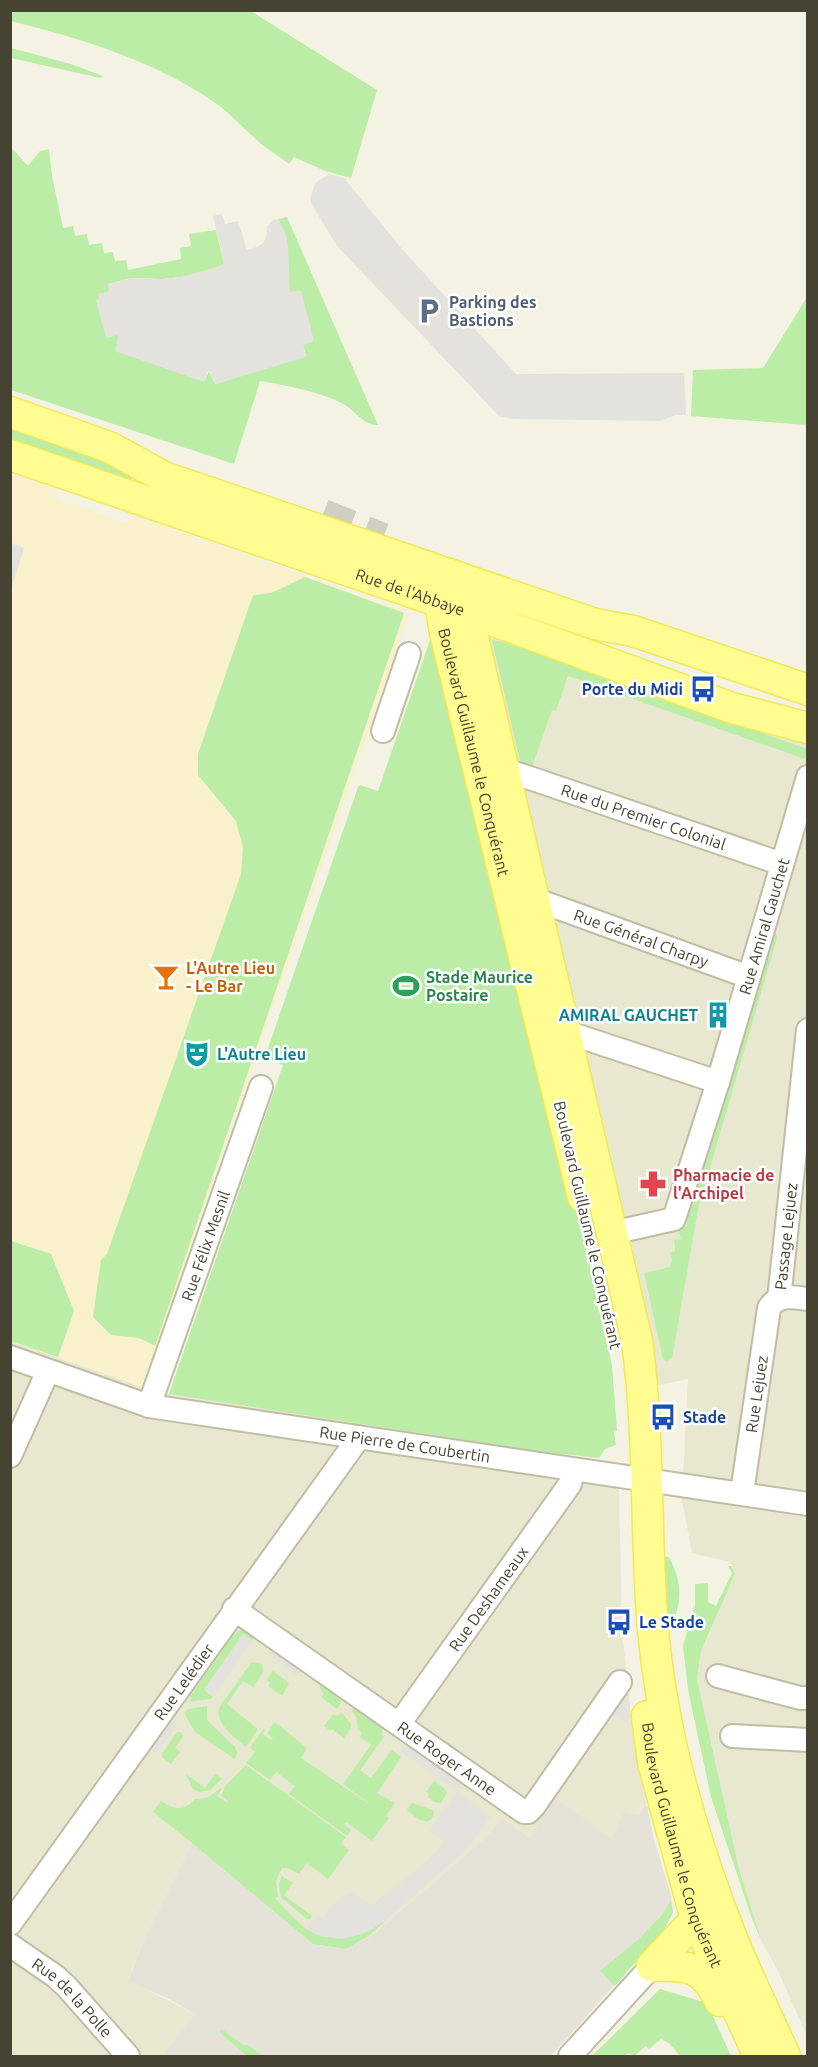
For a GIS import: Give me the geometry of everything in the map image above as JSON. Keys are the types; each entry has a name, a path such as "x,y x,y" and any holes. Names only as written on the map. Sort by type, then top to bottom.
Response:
{"main road":[{"name":"Rue de l'Abbaye","path":"10,412 109,447 172,461 323,514"},
{"name":"Rue de l'Abbaye","path":"109,447 164,477 595,624 643,634 807,690"},
{"name":"Rue de l'Abbaye","path":"12,455 453,607 732,708 807,728"},
{"path":"453,607 459,578"},
{"name":"Boulevard Guillaume le Conquérant","path":"453,607 505,773 534,899 580,1037 575,1071"},
{"name":"Boulevard Guillaume le Conquérant","path":"453,607 445,633 611,1311 638,1477 663,1706 679,1782 699,1847 733,1942 785,2056"},
{"name":"Boulevard Guillaume le Conquérant","path":"461,647 535,944 575,1071 637,1341 642,1380 631,1586 653,1762 687,1888 759,2056"},
{"path":"652,1966 701,1924 713,1925 759,2027 775,2056"},
{"path":"652,1966 684,1967 708,1979 745,2056"}],"street":[{"path":"383,731 409,654"},
{"name":"Rue du Premier Colonial","path":"505,773 511,772 527,777 782,864"},
{"name":"Rue Amiral Gauchet","path":"612,1233 674,1219 718,1082 807,777"},
{"name":"Rue Général Charpy","path":"534,899 748,977"},
{"name":"Passage Lejuez","path":"779,1299 807,1030"},
{"path":"580,1037 718,1082"},
{"name":"Rue Félix Mesnil","path":"149,1406 261,1087"},
{"path":"779,1299 787,1297 807,1299"},
{"name":"Rue Lejuez","path":"742,1493 769,1308 779,1299"},
{"name":"Rue Pierre de Coubertin","path":"10,1357 149,1406 573,1470 638,1477 807,1504"},
{"path":"10,1456 48,1371"},
{"name":"Rue Lelédier","path":"10,1924 355,1443 356,1437"},
{"name":"Rue Deshameaux","path":"399,1724 570,1484 573,1470"},
{"name":"Rue Roger Anne","path":"234,1609 519,1811 528,1812 534,1806 620,1682"},
{"path":"718,1676 807,1698"},
{"path":"732,1736 807,1740"},
{"path":"699,1847 708,1888 701,1924"},
{"path":"570,2056 652,1966 679,1922 687,1888"},
{"name":"Rue de la Polle","path":"10,1945 66,1986 128,2056"}],"shaded area":[{"name":"Parking des Bastions","path":"329,174 344,178 402,249 516,374 684,373 686,415 676,415 661,421 513,419 499,416 337,246 310,199 315,183"},
{"path":"222,214 225,224 238,221 247,250 263,243 267,227 272,221 278,219 286,234 290,292 301,290 314,341 303,345 306,357 215,384 210,371 204,382 115,351 118,337 117,335 106,338 96,300 99,299 98,294 109,291 108,284 132,278 181,277 220,266 224,263 213,216"},
{"path":"11,473 55,488 55,495 58,498 123,522 128,522 133,515 409,613 142,1387 11,1341"},
{"path":"10,543 24,548 11,590"},
{"path":"478,615 807,728 807,2036 778,1971 761,1940 739,1869 697,1679 701,1652 735,1574 730,1562 692,1553 682,1500 688,1379 659,1385"},
{"path":"11,1341 142,1387 169,1394 615,1463 611,1487 619,1489 622,1630 631,1716 647,1807 643,1805 638,1816 612,1838 554,1798 530,1838 502,1818 485,1838 371,1936 346,1949 313,1944 192,1843 144,1939 128,1980 195,2014 168,2051 162,2056 11,2056"},
{"path":"243,1634 252,1641 213,1697 204,1690"},
{"path":"275,1645 304,1666 297,1675 268,1654"},
{"path":"627,1687 631,1716 626,1723 603,1706"},
{"path":"167,1719 177,1725 156,1753 147,1746"},
{"path":"409,1740 464,1781 457,1791 401,1751"},
{"path":"457,1792 490,1817 467,1849 373,1929 341,1939 319,1936 306,1929 316,1915 323,1918 333,1905 348,1893 352,1892 371,1906 422,1866 445,1842 430,1830"},
{"path":"553,1797 612,1838 624,1812 638,1816 644,1805 649,1807 654,1840 671,1895 673,1912 665,1928 551,2056 162,2056 195,2014 169,1999 128,1981 144,1939 192,1843 313,1944 346,1949 371,1936 485,1838 502,1818 530,1838"}],"green space":[{"path":"10,11 251,11 377,90 351,178 325,171 294,157 289,164 262,145 220,106 191,87 116,52 11,21"},
{"path":"11,48 71,64 103,76 100,78 11,58"},
{"path":"10,146 28,166 40,151 49,149 63,228 73,226 75,236 87,234 89,245 102,243 104,253 113,252 115,261 126,260 128,270 181,259 180,248 191,246 189,234 216,230 224,264 191,276 162,279 132,278 108,284 110,291 99,299 107,338 117,334 118,337 204,382 209,371 215,384 306,356 303,345 301,291 290,293 285,238 278,219 287,217 378,425 368,423 347,407 325,396 260,381 234,464 11,390"},
{"path":"807,297 807,425 691,416 693,370 763,368"},
{"path":"10,428 133,472 130,483 11,442"},
{"path":"305,577 404,613 155,1346 139,1338 111,1335 93,1317 101,1260 107,1254 241,874 243,848 236,821 198,775 198,754 253,595 271,593"},
{"name":"Stade Maurice Postaire","path":"430,640 438,658 543,1054 612,1365 616,1445 605,1449 599,1458 536,1451 169,1394 283,1065 265,1057 358,787 360,785 378,791"},
{"path":"492,640 504,642 807,749 805,759 568,676 556,711 552,710 532,767 522,770"},
{"path":"769,933 776,934 777,938 698,1209 672,1359 666,1361 663,1359 644,1273 670,1267 672,1260 670,1253 675,1251 674,1240 681,1239 678,1228 687,1226 690,1207"},
{"path":"11,1241 51,1254 74,1311 58,1357 11,1341"},
{"path":"659,1557 669,1557 678,1580 679,1603 674,1619 663,1620"},
{"path":"728,1566 731,1566 735,1574 701,1651 697,1679 739,1869 761,1940 711,1797 688,1690 683,1646 695,1605 695,1584 708,1583 708,1602 716,1606 732,1573"},
{"path":"243,1629 254,1637 252,1641 243,1634 204,1690 213,1697 189,1702 190,1696 234,1634"},
{"path":"251,1663 262,1664 263,1672 253,1687 243,1681 227,1704 258,1729 246,1747 223,1725 219,1708"},
{"path":"273,1671 289,1683 282,1696 268,1686 270,1683 267,1680"},
{"path":"306,1672 340,1696 341,1702 337,1709 321,1697 324,1693 320,1685 306,1675"},
{"path":"207,1706 207,1720 235,1747 237,1752 235,1759 195,1732 184,1713 188,1709"},
{"path":"355,1707 384,1728 381,1734 384,1737 360,1770 371,1778 392,1750 401,1757 377,1793 395,1803 386,1815 389,1818 372,1841 346,1822 344,1825 351,1830 347,1836 289,1794 295,1786 276,1772 270,1780 246,1763 255,1752 250,1748 264,1728 263,1734 271,1740 273,1738 267,1733 275,1722 307,1748 301,1758 372,1806 343,1784 371,1745 360,1737 362,1733 358,1730 357,1719 352,1711"},
{"path":"342,1713 351,1724 344,1738 324,1726 333,1714 337,1716"},
{"path":"177,1732 181,1732 183,1736 175,1748 180,1752 171,1764 162,1757 162,1754"},
{"path":"246,1765 346,1837 341,1844 349,1850 328,1879 307,1863 299,1874 288,1868 282,1868 276,1881 278,1897 275,1898 299,1923 316,1934 326,1937 361,1932 388,1918 370,1935 346,1949 313,1944 153,1812 161,1801 175,1808 183,1808 195,1799 207,1798 221,1788 217,1796 227,1803 228,1801 221,1796 226,1785"},
{"path":"186,1774 205,1788 215,1774 222,1779 210,1790 199,1792 193,1789"},
{"path":"434,1781 447,1793 441,1803 434,1802 426,1792"},
{"path":"412,1803 433,1810 434,1815 428,1821 417,1818 407,1810"},
{"path":"282,1876 293,1883 284,1895 312,1916 310,1919 307,1919 281,1897 279,1884"},
{"path":"671,1900 673,1912 665,1928 615,1986 600,1971 638,1940 662,1915"},
{"path":"660,1989 707,2003 731,2056 680,2056 670,2044 661,2039 649,2049 646,2046 634,2056 628,2053 624,2056 592,2056"},
{"path":"222,2029 243,2045 248,2045 263,2056 247,2056 219,2032"}],"tunnel":[{"path":"323,514 383,538"}],"place":[{"name":"Parking des Bastions","path":"429,311"},
{"name":"Porte du Midi","path":"703,689"},
{"name":"L'Autre Lieu - Le Bar","path":"166,977"},
{"name":"Stade Maurice Postaire","path":"406,986"},
{"name":"AMIRAL GAUCHET","path":"718,1015"},
{"name":"L'Autre Lieu","path":"197,1054"},
{"name":"Pharmacie de l'Archipel","path":"653,1184"},
{"name":"Stade","path":"663,1417"},
{"name":"Le Stade","path":"619,1622"}]}
